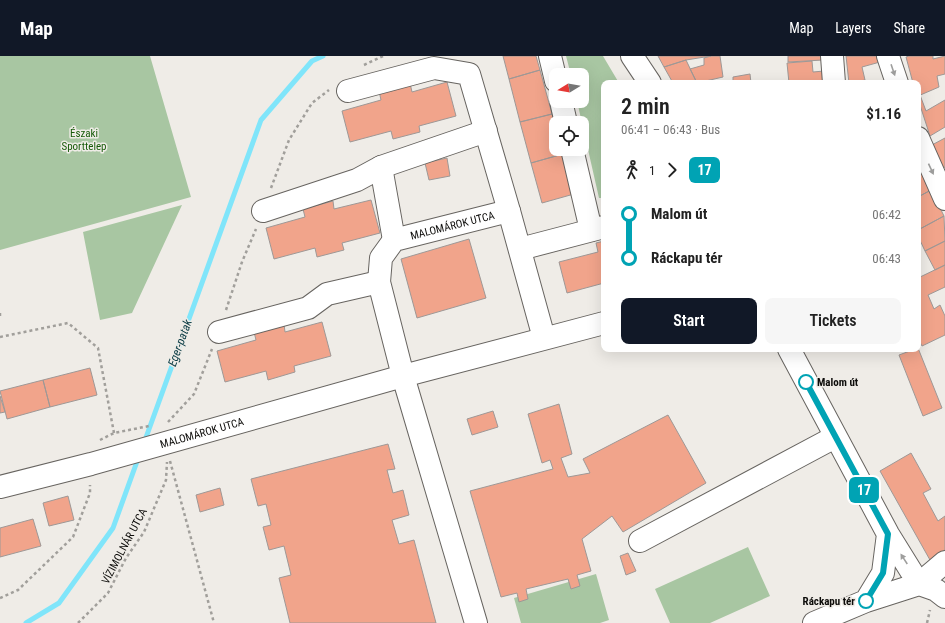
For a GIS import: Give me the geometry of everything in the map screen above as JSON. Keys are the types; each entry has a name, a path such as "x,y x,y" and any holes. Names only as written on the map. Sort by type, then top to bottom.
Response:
{"street":[{"path":"550,56 553,68"},
{"path":"632,56 648,80"},
{"path":"832,56 834,80"},
{"path":"888,56 896,80"},
{"name":"MALOMÁROK UTCA","path":"348,91 434,68 469,74 510,211 544,338"},
{"path":"263,211 357,180 381,168 486,131"},
{"path":"921,145 945,199"},
{"path":"520,249 598,228 574,156"},
{"path":"381,168 394,240 381,258 379,282 403,376 476,623"},
{"name":"MALOMÁROK UTCA","path":"394,240 510,211"},
{"path":"219,332 308,308 327,294 379,282"},
{"name":"MALOMÁROK UTCA","path":"0,487 94,462 165,434 403,376 601,324"},
{"path":"791,352 888,534 919,584 936,590 945,597"},
{"path":"640,540 836,437"},
{"path":"866,601 883,573 888,534"},
{"path":"814,623 866,601 919,584 945,562"}],"path":[{"path":"0,337 68,323 98,348 114,433 152,425"},
{"path":"165,434 214,623"},
{"name":"VÍZIMOLNÁR UTCA","path":"78,623 108,593 126,558 144,532 166,480 165,434"},
{"path":"0,598 18,590 73,537 90,493"}],"green space":[{"name":"Északi Sporttelep","path":"0,56 150,56 191,197 0,250"},
{"path":"566,56 603,56 617,80 601,80 601,198 599,198 589,154 589,116 580,116 579,108 589,108 589,68 569,68"},
{"path":"182,205 132,313 100,320 83,232"},
{"path":"748,547 770,596 710,623 670,623 655,589"},
{"path":"596,574 609,620 600,623 521,623 514,598"}],"building":[{"path":"503,56 536,56 540,70 509,79"},
{"path":"658,56 711,56 686,60 664,67"},
{"path":"720,56 723,77 710,80 696,80 690,69 704,65 704,58"},
{"path":"788,56 823,56 823,60 788,62"},
{"path":"846,56 878,56 880,62 862,67 865,80 849,80"},
{"path":"933,56 933,59 945,56 945,74 937,76 939,87 921,95 921,80 912,80 906,57"},
{"path":"686,60 696,80 671,80 664,67"},
{"path":"812,61 813,72 824,71 825,80 789,80 787,63"},
{"path":"540,70 549,108 550,108 552,114 520,122 509,79"},
{"path":"750,74 751,80 733,80 733,77"},
{"path":"447,82 456,116 419,126 420,132 393,139 391,131 350,142 342,111 381,100 379,91 410,83 412,92"},
{"path":"921,98 926,111 945,100 945,127 930,136 921,108"},
{"path":"552,114 553,116 549,116 549,156 556,156 531,163 520,122"},
{"path":"945,138 945,167 942,169 930,146"},
{"path":"556,156 564,156 574,194 542,203 531,163"},
{"path":"447,158 450,176 429,180 425,163"},
{"path":"921,169 931,190 921,195"},
{"path":"931,190 944,216 921,228 921,195"},
{"path":"371,200 380,233 342,243 344,250 317,257 315,248 274,259 266,228 305,217 303,209 333,201 334,209"},
{"path":"944,216 945,241 925,251 921,242 921,228"},
{"path":"469,239 486,298 417,318 401,259"},
{"path":"945,241 945,265 935,270 925,251"},
{"path":"601,242 601,284 567,293 559,262 598,252 596,243"},
{"path":"945,265 945,287 928,295 934,309 940,305 945,316 945,335 922,346 921,344 921,277"},
{"path":"322,322 331,356 294,366 295,372 268,380 266,371 225,382 217,351 256,340 254,332 284,324 285,332"},
{"path":"907,352 920,352 942,408 923,416 899,355"},
{"path":"90,368 97,395 50,407 43,380"},
{"path":"43,380 50,407 7,419 0,391"},
{"path":"0,396 5,412 0,413"},
{"path":"559,404 572,454 561,458 568,477 590,473 583,459 668,415 706,483 623,532 612,516 582,539 591,571 577,575 580,586 571,589 568,579 526,589 528,599 519,602 517,593 501,597 470,491 553,469 550,460 542,463 528,414"},
{"path":"493,411 498,427 472,435 467,419"},
{"path":"388,444 395,469 387,470 393,493 403,490 409,515 392,520 399,544 414,540 436,623 290,623 279,578 291,575 284,546 269,550 263,527 271,525 266,504 258,506 251,479"},
{"path":"911,453 931,489 923,493 938,521 945,516 945,550 930,560 880,471"},
{"path":"220,488 224,505 200,512 196,495"},
{"path":"68,496 74,520 49,526 43,503"},
{"path":"33,519 41,546 0,557 0,528"},
{"path":"628,553 636,571 626,575 620,556"}],"waterway":[{"name":"Eger-patak","path":"144,443 261,120 312,61 323,56"},
{"name":"Eger-patak","path":"26,623 59,603 113,528 139,456"}],"bus line":[{"name":"17","path":"806,382 888,534 883,573 866,601"}],"place":[{"name":"Malom út","path":"806,382"},
{"name":"Ráckapu tér","path":"866,601"}]}
